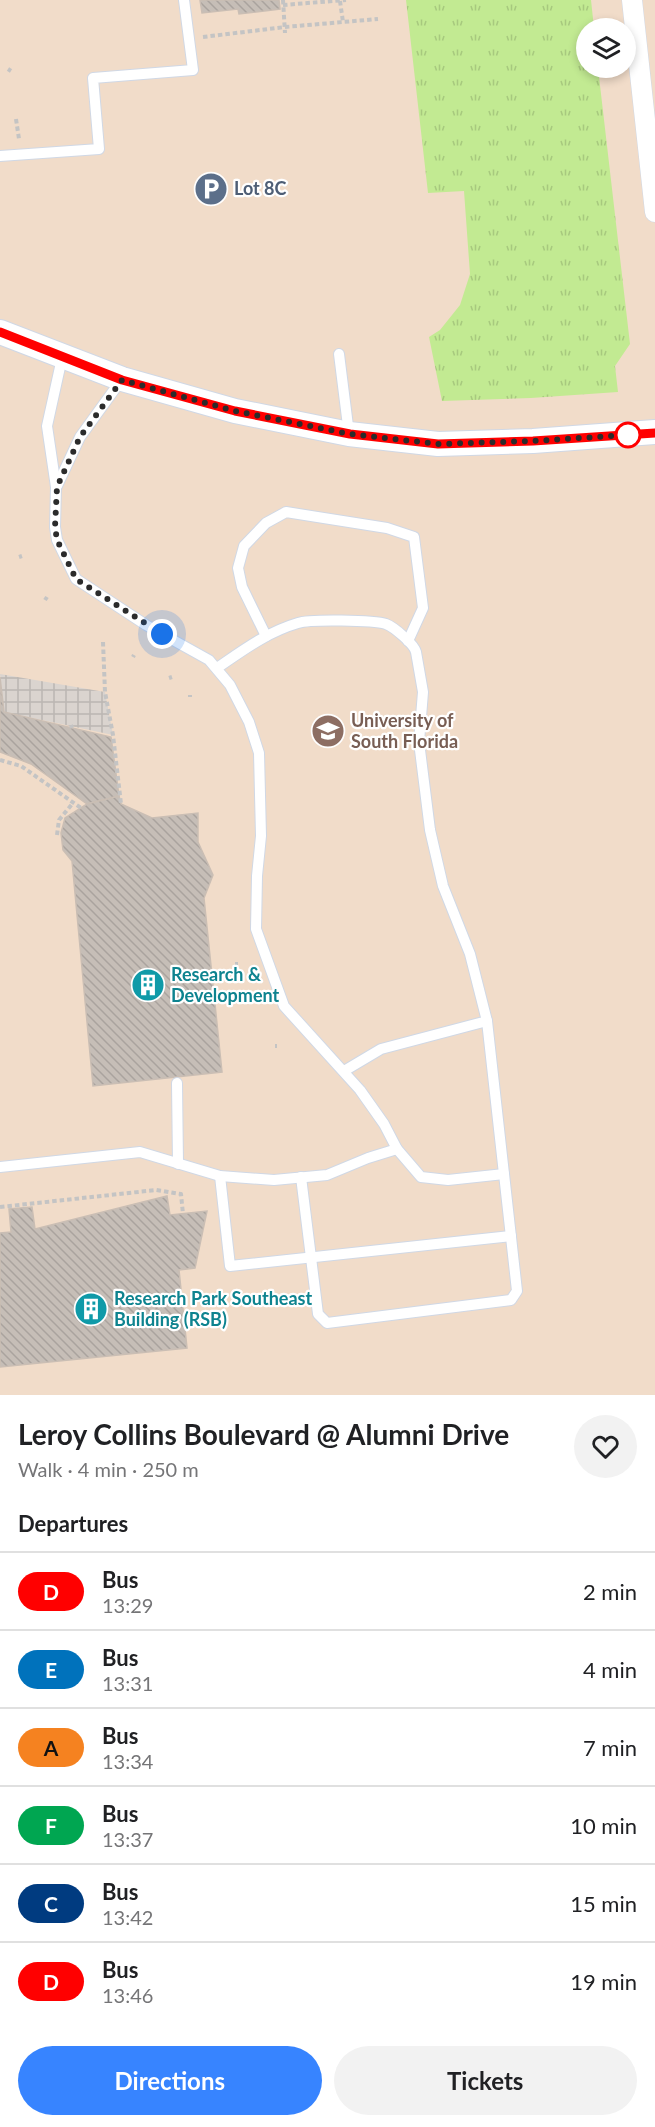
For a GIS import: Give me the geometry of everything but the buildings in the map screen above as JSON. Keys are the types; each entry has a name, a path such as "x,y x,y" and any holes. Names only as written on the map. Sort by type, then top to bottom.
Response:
{"street":[{"path":"632,0 655,212"},
{"path":"0,332 122,380 235,411 350,434 438,444 533,441 655,432"}],"lane":[{"path":"0,156 99,149 93,78 193,70 184,0"},
{"path":"339,354 350,434"},
{"path":"62,358 47,426 57,487 55,527 57,540 76,579 146,625 210,660 230,685 249,722 259,753 261,836 257,876 256,929 284,1006 360,1090 384,1124 397,1149 421,1177 448,1180 504,1174"},
{"path":"57,487 80,437 122,380"},
{"path":"266,636 242,587 238,568 244,546 266,523 286,512 387,528 414,537 423,608 408,641"},
{"path":"217,668 256,641 299,622 344,621 387,624 414,645 423,692 419,742 430,830 443,886 470,954 487,1021 517,1291 511,1300 327,1323 318,1314 301,1177"},
{"path":"344,1071 381,1049 487,1021"},
{"path":"177,1083 178,1164"},
{"path":"0,1167 140,1152 220,1176 274,1180 327,1174 397,1149"},
{"path":"220,1176 230,1266 511,1236"}],"path":[{"path":"285,33 283,3 346,0"},
{"path":"340,1 343,22"},
{"path":"203,37 378,19"},
{"path":"16,119 19,141"},
{"path":"104,642 105,692 113,735 121,804"},
{"path":"0,760 21,766 81,808"},
{"path":"57,835 59,820 73,803"},
{"path":"0,1207 156,1190 181,1194 183,1214"}],"shaded area":[{"name":"University of South Florida","path":"0,0 655,0 655,1395 0,1395"},
{"path":"0,674 105,692 113,735 4,712"}],"green space":[{"path":"406,0 591,0 593,18 576,18 576,78 599,78 630,344 615,366 618,392 442,401 429,337 440,330 460,305 470,274 464,191 428,193"}],"bus line":[{"name":"D","path":"0,332 122,380 235,411 350,434 438,444 533,441 655,433"}],"place":[{"name":"Lot 8C","path":"211,189"},
{"name":"University of South Florida","path":"328,731"},
{"name":"Research & Development","path":"148,985"},
{"name":"Research Park Southeast Building (RSB)","path":"91,1309"}],"route":[{"path":"162,634 76,579 57,540 55,527 57,487 80,437 122,380 235,411 350,434 438,444 628,435"}]}
